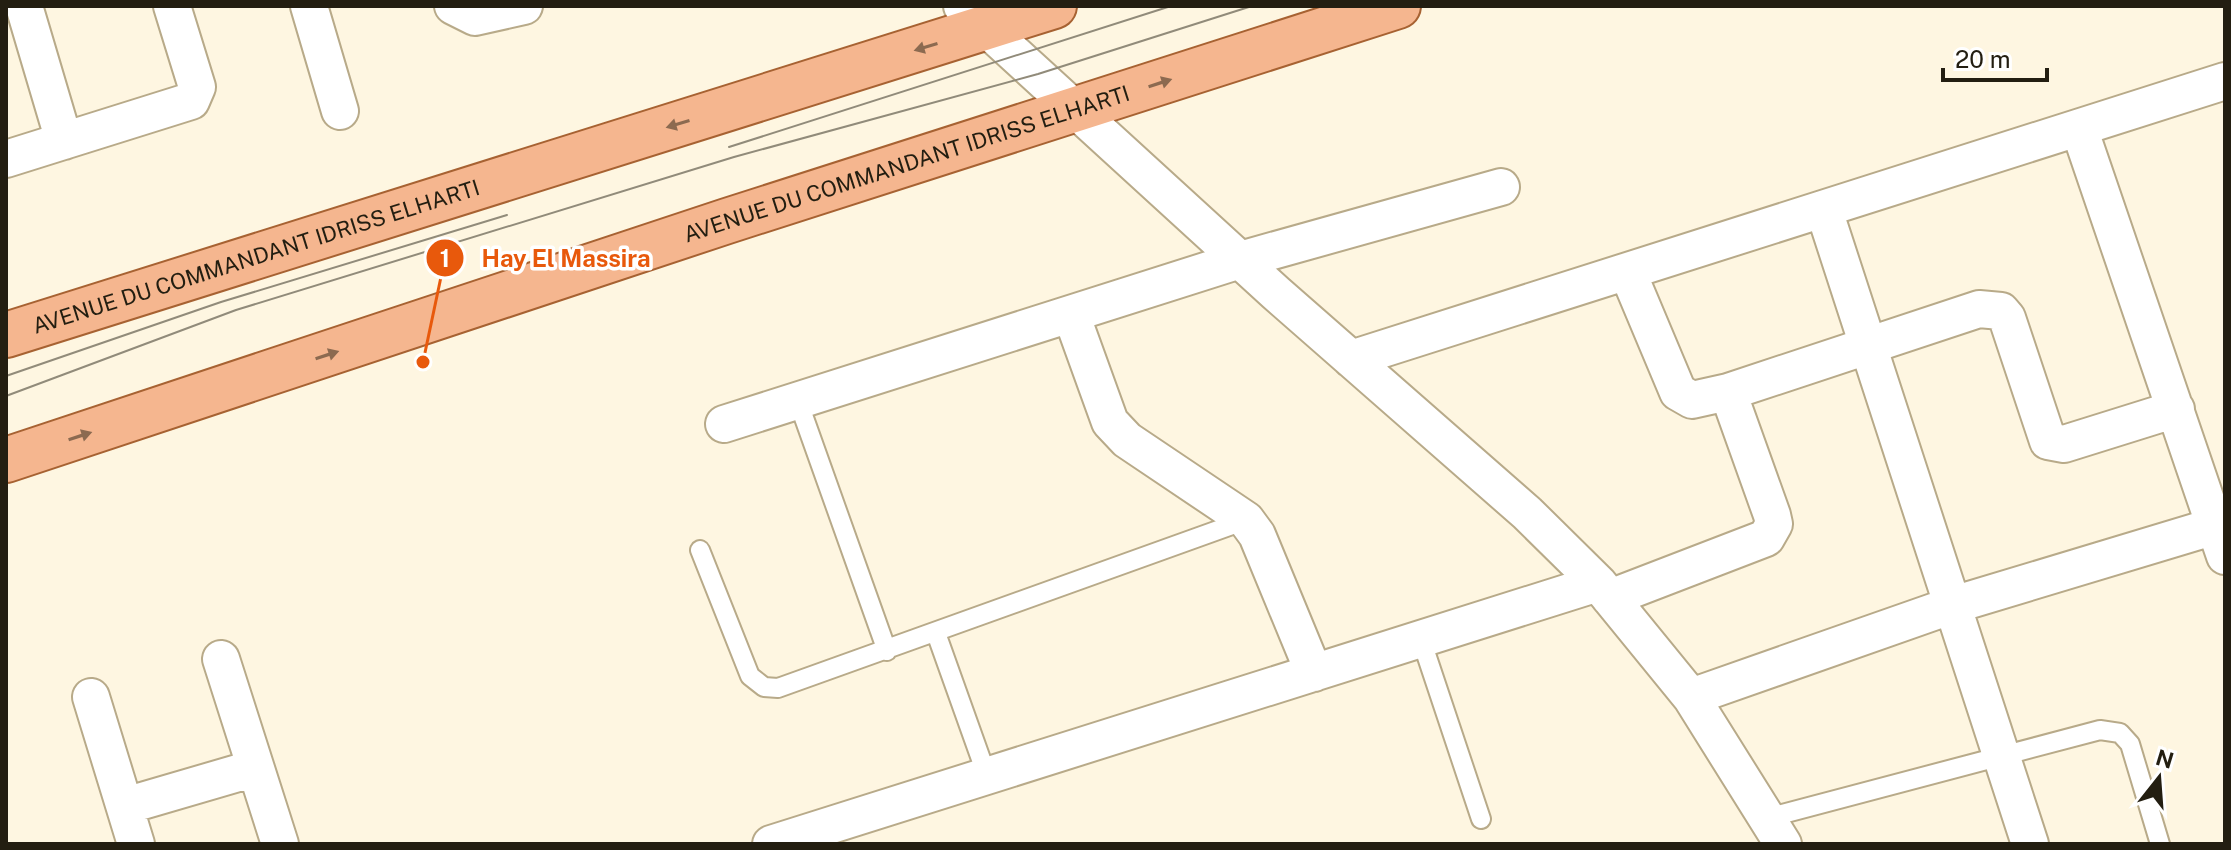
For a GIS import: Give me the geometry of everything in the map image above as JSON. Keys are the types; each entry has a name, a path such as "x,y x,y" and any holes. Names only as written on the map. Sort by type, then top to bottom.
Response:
{"main road":[{"name":"AVENUE DU COMMANDANT IDRISS ELHARTI","path":"6,335 976,17 1054,6"},
{"name":"AVENUE DU COMMANDANT IDRISS ELHARTI","path":"6,460 727,221 1398,6"}],"street":[{"path":"24,6 64,141"},
{"path":"6,159 191,101 197,87 172,6"},
{"path":"309,6 340,111"},
{"path":"453,6 475,17 524,6"},
{"path":"976,17 1240,260 1527,513 1604,590 1691,697 1775,831"},
{"path":"1351,359 2225,81"},
{"path":"1691,697 1953,605 2220,541 2079,128"},
{"path":"724,424 1240,260 1501,187"},
{"path":"1824,210 2030,844"},
{"path":"1628,273 1678,392 1692,400 1728,392 1979,309 1993,309 2007,318 2048,441 2064,444 2176,409"},
{"path":"1071,314 1110,422 1127,440 1246,520 1257,535 1314,673"},
{"path":"771,844 1421,639 1604,590 1766,538 1771,533 1772,515 1728,392"},
{"path":"221,659 280,844"},
{"path":"91,697 136,844"},
{"path":"125,806 255,768"}],"lane":[{"path":"798,401 887,651"},
{"path":"700,550 750,676 764,687 778,688 1246,520"},
{"path":"936,633 987,776"},
{"path":"1421,639 1481,819"},
{"path":"1775,831 2001,756 2100,730 2120,733 2130,744 2160,844"}],"tram line":[{"path":"729,147 1171,6"},
{"path":"6,396 236,310 734,157 1038,74 1252,6"},
{"path":"6,376 221,302 507,215"}],"place":[{"name":"Hay El Massira","path":"423,362"}]}
